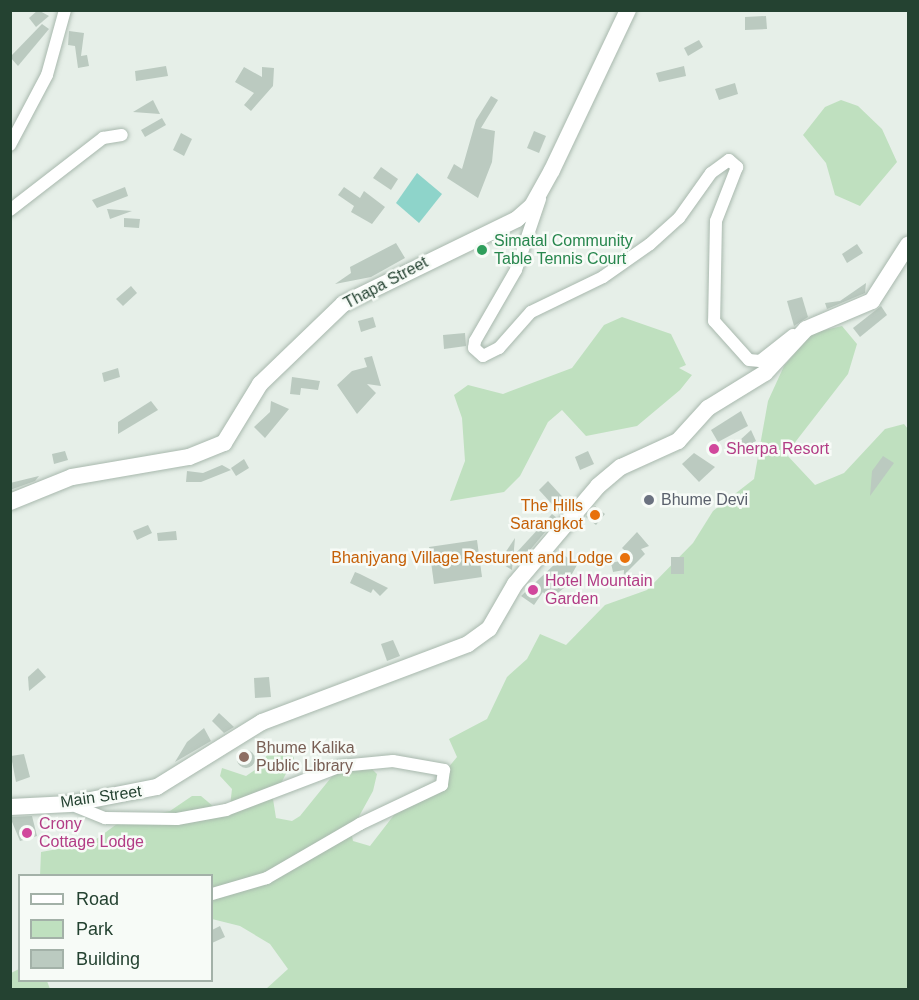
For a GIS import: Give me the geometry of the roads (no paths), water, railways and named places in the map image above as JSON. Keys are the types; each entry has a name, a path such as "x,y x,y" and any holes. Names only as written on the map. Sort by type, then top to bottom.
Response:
{"street":[{"path":"10,145 47,75 65,10"},
{"name":"Thapa Street","path":"10,502 72,477 178,459 224,443 260,384 344,304 517,219 543,187 628,10"},
{"path":"10,210 103,138 122,135"},
{"path":"543,187 516,270 475,340 474,348 483,356 499,348 531,312 603,277 650,244 679,218 711,173 729,160 737,167 716,221 714,321 749,360 760,361 806,329 872,301 909,245"},
{"name":"Main Street","path":"10,807 70,804 157,787 247,730 481,636 515,584 598,486 621,466 678,441 708,408 765,373 806,329"},
{"path":"70,804 105,818 177,819 226,810 341,766 393,761 444,770 442,785 360,824 267,878 213,894"}],"water":[{"path":"417,173 442,194 419,223 396,203"}],"place":[{"name":"Simatal Community Table Tennis Court","path":"482,250"},
{"name":"Sherpa Resort","path":"714,449"},
{"name":"Bhume Devi","path":"649,500"},
{"name":"The Hills Sarangkot","path":"595,515"},
{"name":"Bhanjyang Village Resturent and Lodge","path":"625,558"},
{"name":"Hotel Mountain Garden","path":"533,590"},
{"name":"Bhume Kalika Public Library","path":"244,757"},
{"name":"Crony Cottage Lodge","path":"27,833"}]}
